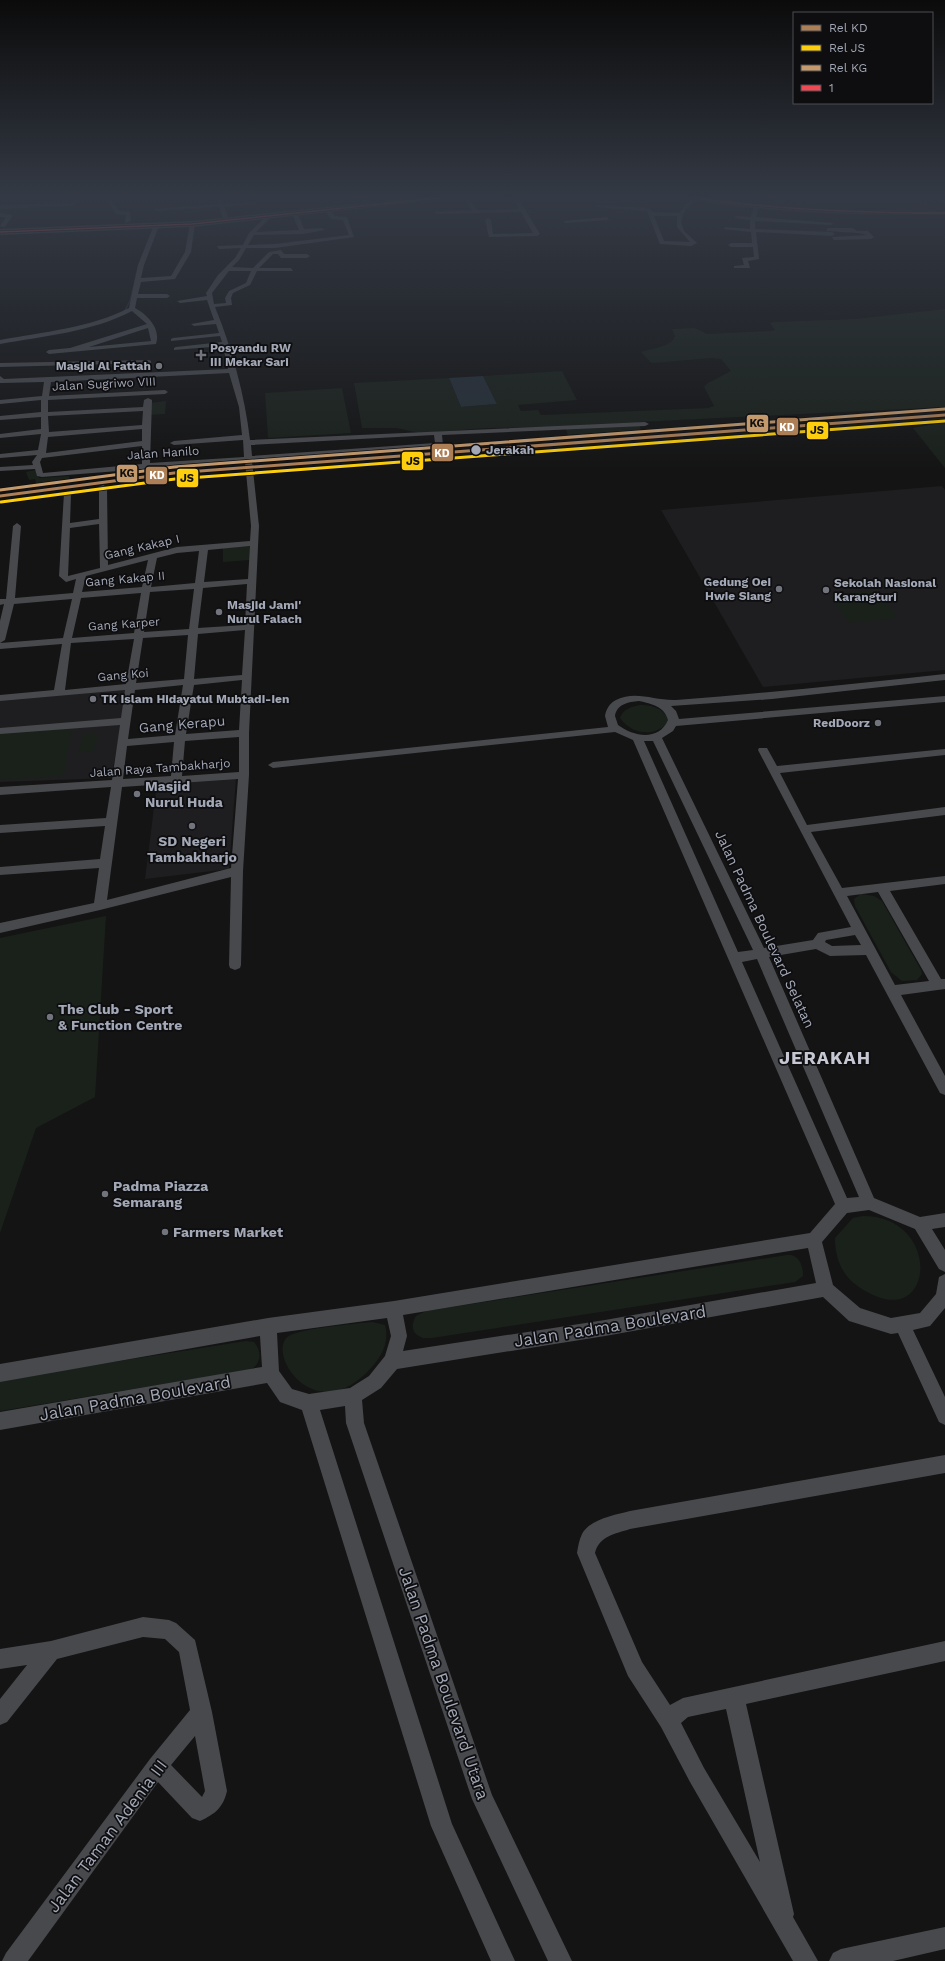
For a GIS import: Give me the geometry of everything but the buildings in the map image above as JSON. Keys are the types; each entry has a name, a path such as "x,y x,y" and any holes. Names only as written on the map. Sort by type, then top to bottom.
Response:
{"street":[{"path":"0,342 41,336 125,314 132,309 136,288"},
{"path":"180,301 209,298 209,293 213,288"},
{"path":"210,306 230,304 228,298 231,292 241,288"},
{"path":"134,296 167,296"},
{"name":"Jalan Raya Tambakharjo","path":"0,791 244,775 244,733 254,543 253,503 247,459 243,407 223,334 210,306 209,298"},
{"path":"48,352 154,343 151,325 141,314 132,309"},
{"path":"194,324 217,322"},
{"path":"71,350 151,325"},
{"path":"173,340 223,334"},
{"path":"41,336 48,352 50,364"},
{"path":"176,349 226,344"},
{"path":"0,365 149,362"},
{"path":"0,381 232,371"},
{"path":"39,459 45,433 46,380"},
{"name":"Jalan Sugriwo VIII","path":"0,402 45,398 165,392"},
{"path":"146,466 148,450 146,443 146,409 149,393"},
{"path":"0,418 45,414 146,409"},
{"path":"174,443 393,434 438,434 645,424"},
{"path":"0,436 142,427"},
{"name":"Jalan Hanilo","path":"39,459 40,474 48,476 146,466 439,445 438,434"},
{"path":"1,467 39,459 146,443"},
{"path":"0,456 39,459"},
{"path":"103,487 104,568"},
{"path":"67,495 66,526 103,521"},
{"path":"0,640 10,600 17,526"},
{"name":"Gang Kakap I","path":"66,526 64,576 66,579 153,555 177,550 254,543"},
{"path":"176,780 204,548"},
{"path":"100,906 104,863 125,722 146,589 153,555"},
{"path":"59,693 82,574"},
{"name":"Gang Kakap II","path":"0,602 252,581"},
{"name":"Gang Karper","path":"0,646 250,627"},
{"name":"Gang Koi","path":"0,698 248,677"},
{"path":"670,713 772,696 945,677"},
{"path":"612,723 615,706 628,700 651,700 670,713 945,699"},
{"path":"273,766 612,723 625,735 637,738 656,738 665,734 671,729 670,713"},
{"path":"0,731 125,722"},
{"name":"Gang Kerapu","path":"122,743 244,733"},
{"path":"637,738 843,1206"},
{"name":"Jalan Padma Boulevard Selatan","path":"656,738 761,954 869,1203"},
{"path":"763,750 838,893 943,1083"},
{"path":"774,770 945,752"},
{"path":"235,965 237,871 244,775"},
{"path":"804,829 945,811"},
{"path":"0,829 110,822"},
{"path":"0,871 104,863"},
{"path":"0,928 100,906 237,871"},
{"path":"838,893 945,880"},
{"path":"882,888 941,984 891,991"},
{"path":"817,944 822,936 858,930"},
{"path":"734,958 817,944 830,951 869,950"},
{"path":"0,1374 268,1326 394,1310 814,1240 843,1206 869,1203 920,1224 945,1220"},
{"path":"920,1224 945,1264"},
{"path":"814,1240 826,1289 855,1315 891,1326 924,1320 944,1297 945,1282"},
{"name":"Jalan Padma Boulevard","path":"392,1361 605,1328 826,1289"},
{"path":"268,1326 271,1374 286,1396 309,1403 353,1396 375,1382 392,1361 399,1336 394,1310"},
{"path":"902,1324 945,1416"},
{"name":"Jalan Padma Boulevard","path":"0,1421 271,1374"},
{"name":"Jalan Padma Boulevard Utara","path":"353,1396 354,1423 483,1799 560,1961"},
{"path":"309,1403 442,1826 502,1961"},
{"path":"806,1961 697,1775 668,1720 636,1669 586,1552 589,1539 603,1528 630,1520 945,1464"},
{"path":"0,1659 51,1650 142,1627 169,1630 188,1647 202,1712 216,1791 214,1801 206,1808 200,1810 157,1766"},
{"path":"0,1715 51,1650"},
{"path":"668,1720 684,1708 945,1651"},
{"path":"734,1697 786,1927"},
{"name":"Jalan Taman Adenia III","path":"14,1961 157,1766 202,1712"},
{"path":"841,1961 945,1938"}],"shaded area":[{"path":"945,309 945,407 638,422 641,430 568,435 565,427 488,428 419,433 396,428 362,428 354,383 449,378 461,407 497,404 483,376 562,371 577,400 518,405 521,411 538,410 541,415 708,408 714,406 704,387 708,383 731,371 721,359 712,358 653,363 650,362 641,352 669,343 675,336 672,329 695,328 707,334 771,331 775,330 770,323 774,322 856,319"},
{"path":"483,376 497,404 461,407 449,378"},
{"path":"342,388 351,433 268,438 265,393"},
{"path":"166,401 165,414 148,415 150,403"},
{"path":"945,418 945,468 913,428 935,424 932,419"},
{"path":"36,470 39,478 69,476 69,480 37,485 35,479 29,480 26,472"},
{"name":"Sekolah Nasional Karangturi","path":"942,486 945,490 945,670 763,687 661,510"},
{"path":"250,546 250,560 223,562 223,548"},
{"path":"877,590 898,618 849,623 830,595"},
{"path":"128,689 111,778 0,782 0,699"},
{"path":"640,705 661,710 669,721 658,730 651,732 637,731 631,728 620,718 621,715 625,710"},
{"path":"72,728 64,776 0,780 0,733"},
{"path":"98,733 94,751 78,753 83,734"},
{"name":"SD Negeri Tambakharjo","path":"236,778 229,869 145,879 157,784"},
{"path":"861,894 874,896 882,901 921,970 922,974 917,980 902,981 891,972 855,906 854,899"},
{"name":"The Club - Sport & Function Centre","path":"106,916 95,1097 36,1128 0,1233 0,938"},
{"path":"863,1216 889,1221 908,1234 918,1252 920,1271 915,1287 903,1298 884,1299 859,1287 848,1278 841,1266 836,1253 835,1238 853,1218"},
{"path":"787,1255 795,1256 801,1264 803,1276 795,1282 432,1338 423,1338 417,1335 413,1329 416,1316 426,1311"},
{"path":"372,1322 385,1325 385,1345 376,1362 354,1383 334,1391 316,1390 301,1382 290,1370 284,1357 283,1344 289,1336 316,1329"},
{"path":"246,1341 254,1342 259,1353 259,1358 256,1365 249,1370 0,1411 0,1380"}],"waterway":[{"path":"124,312 130,301 133,288"}],"rail line":[{"name":"KG","path":"0,490 174,467 945,409"},
{"name":"KD","path":"0,496 174,473 945,415"},
{"name":"JS","path":"1,502 175,479 945,421"}],"place":[{"name":"Posyandu RW III Mekar Sari","path":"201,355"},
{"name":"Masjid Al Fattah","path":"159,366"},
{"name":"Jerakah","path":"476,450"},
{"name":"Gedung Oei Hwie Siang","path":"779,589"},
{"name":"Sekolah Nasional Karangturi","path":"826,590"},
{"name":"Masjid Jami' Nurul Falach","path":"219,612"},
{"name":"TK Islam Hidayatul Mubtadi-ien","path":"93,699"},
{"name":"RedDoorz","path":"878,723"},
{"name":"Masjid Nurul Huda","path":"137,794"},
{"name":"SD Negeri Tambakharjo","path":"192,826"},
{"name":"The Club - Sport & Function Centre","path":"50,1017"},
{"name":"Padma Piazza Semarang","path":"105,1194"},
{"name":"Farmers Market","path":"165,1232"}],"district":[{"name":"JERAKAH","path":"825,1057"}]}
